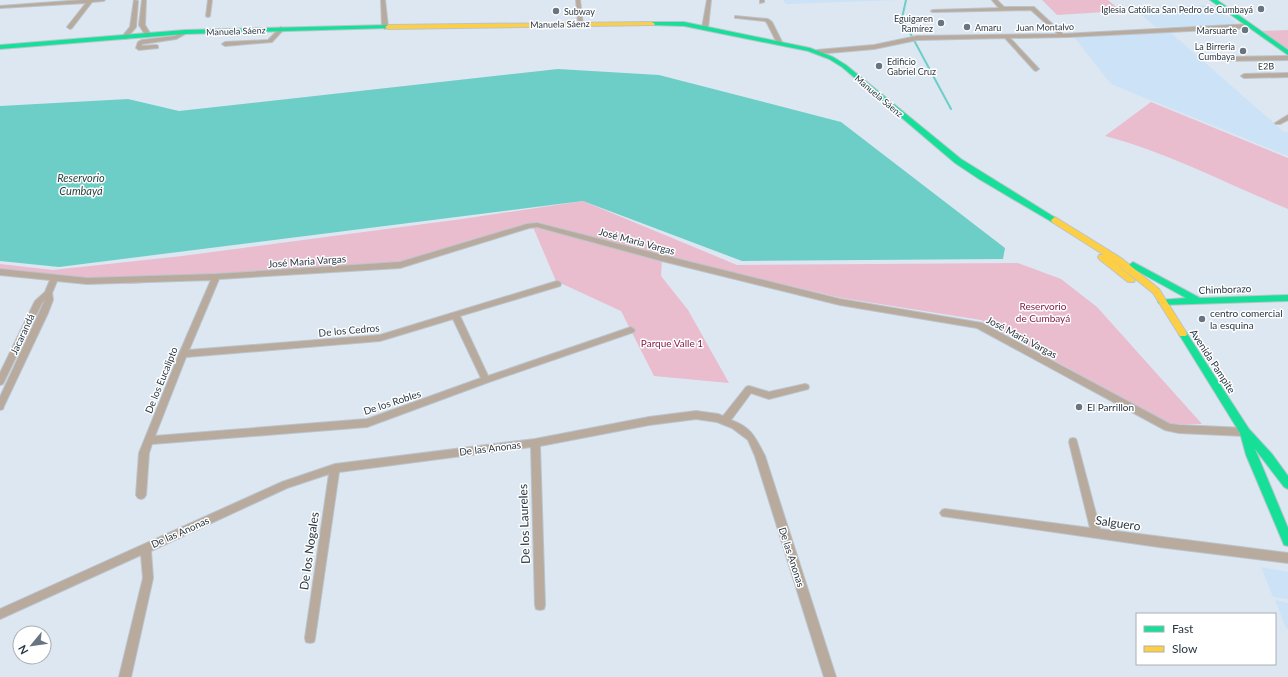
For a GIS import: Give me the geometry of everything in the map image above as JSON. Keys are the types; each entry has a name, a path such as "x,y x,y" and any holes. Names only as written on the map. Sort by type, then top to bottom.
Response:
{"street":[{"path":"70,27 90,0"},
{"path":"0,7 103,0"},
{"path":"124,38 133,27 135,1 145,0 142,25 148,35"},
{"path":"208,16 210,0"},
{"path":"383,0 385,27"},
{"path":"578,0 581,24"},
{"path":"705,28 710,0"},
{"path":"994,0 1002,8"},
{"path":"1214,0 1288,53"},
{"path":"933,11 1032,8 1062,35"},
{"path":"737,17 766,20 769,22 780,44"},
{"name":"Manuela Sáenz","path":"0,47 185,32 385,27 684,24 817,52 844,66 958,161 1118,260 1156,291 1162,302"},
{"name":"Juan Montalvo","path":"817,52 874,47 916,38 1062,35 1250,26"},
{"path":"225,44 270,41 281,29"},
{"path":"156,47 139,48 140,43 144,41 176,37 185,32"},
{"path":"1006,36 1036,69"},
{"path":"1224,59 1288,58"},
{"name":"E2B","path":"1244,76 1288,74"},
{"path":"1278,123 1288,117"},
{"name":"José Maria Vargas","path":"0,272 87,281 216,277 400,265 529,226 537,225 840,302 979,325 1168,427 1179,429 1245,432"},
{"name":"Manuela Sáenz","path":"1063,225 1148,293 1162,302"},
{"path":"1078,234 1197,300"},
{"name":"De los Eucalipto","path":"141,496 142,464 149,440 183,354 216,277"},
{"name":"Jacarandá","path":"0,382 39,301 48,293 54,278"},
{"name":"De los Cedros","path":"183,354 380,338 557,284"},
{"name":"Jacarandá","path":"0,406 3,395 44,313 49,300 48,293"},
{"name":"Chimborazo","path":"1162,302 1288,298"},
{"name":"Avenida Pampite","path":"1162,302 1245,432 1268,457 1288,484"},
{"path":"456,316 486,380"},
{"name":"De los Robles","path":"149,440 367,423 631,330"},
{"path":"725,421 749,390 772,396 804,387"},
{"name":"De las Anonas","path":"0,614 285,485 335,468 535,443 649,421 696,415 718,418 735,425 751,438 760,456 830,677"},
{"name":"Avenida Pampite","path":"1245,432 1251,455 1288,541"},
{"path":"1073,442 1096,533"},
{"name":"De los Laureles","path":"535,443 540,605"},
{"name":"De los Nogales","path":"310,638 335,468"},
{"name":"Salguero","path":"945,513 1174,545 1288,558"},
{"path":"125,677 148,578 146,548"}],"shaded area":[{"path":"783,0 899,0 786,4"},
{"path":"1212,5 1236,22 1233,25 1156,27 1133,8"},
{"path":"1170,32 1284,132 1288,132 1288,156 1111,84 1074,37"},
{"path":"1261,567 1288,572 1288,599 1273,597"},
{"path":"1275,600 1288,603 1288,629 1286,628"}],"green space":[{"path":"1042,0 1108,0 1121,11 1057,15"},
{"path":"1288,30 1288,51 1262,31"},
{"path":"1151,102 1288,158 1288,209 1175,160 1105,136"},
{"name":"Reservorio de Cumbayá","path":"583,201 737,265 1018,263 1061,279 1097,307 1202,424 1169,424 981,320 842,298 667,257 536,222 399,263 132,284 22,277 0,274 0,264 53,270 182,256 462,219"},
{"name":"Parque Valle 1","path":"533,227 662,259 661,276 688,310 729,383 654,376 621,311 556,281"}],"water":[{"name":"Reservorio Cumbayá","path":"558,69 659,75 841,122 1005,248 1003,259 742,261 583,201 59,267 0,261 0,106 128,99 179,111"}],"waterway":[{"path":"906,0 902,18 951,109"}],"traffic: fast":[{"path":"1213,0 1288,53"},
{"path":"652,24 684,24 810,50 831,58 844,66 958,161 1055,220"},
{"path":"0,47 185,32 388,27"},
{"path":"1133,265 1197,300"},
{"path":"1162,302 1288,298"},
{"path":"1183,334 1245,432 1268,457 1288,484"},
{"path":"1245,433 1251,455 1288,541"}],"traffic: slow":[{"path":"388,27 652,24"},
{"path":"1055,220 1118,260 1156,291 1183,334"},
{"path":"1102,257 1131,280"}],"place":[{"name":"Iglesia Católica San Pedro de Cumbayá","path":"1261,9"},
{"name":"Subway","path":"556,11"},
{"name":"Eguigaren Ramírez","path":"941,23"},
{"name":"Amaru","path":"967,27"},
{"name":"Marsuarte","path":"1245,30"},
{"name":"La Birreria Cumbaya","path":"1243,51"},
{"name":"Edificio Gabriel Cruz","path":"879,66"},
{"name":"centro comercial la esquina","path":"1202,319"},
{"name":"El Parrillon","path":"1079,407"}]}
